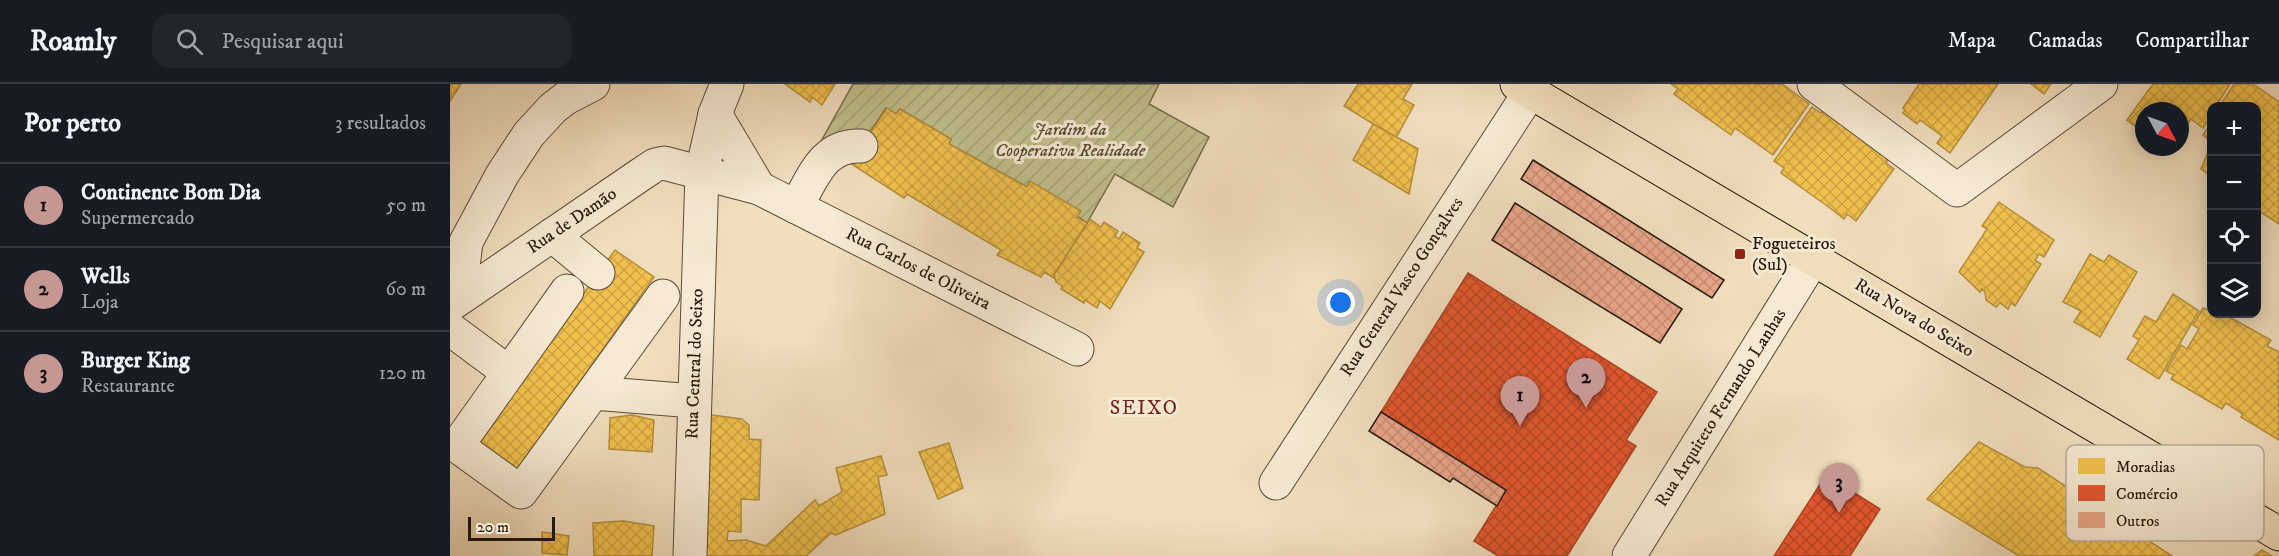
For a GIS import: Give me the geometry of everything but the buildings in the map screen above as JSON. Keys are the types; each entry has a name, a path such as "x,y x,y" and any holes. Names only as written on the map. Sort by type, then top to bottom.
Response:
{"main road":[{"name":"Rua Nova do Seixo","path":"1523,88 2128,445"},
{"name":"Rua Nova do Seixo","path":"2264,525 2279,534"}],"street":[{"path":"459,299 466,242 502,175 529,134 553,108 566,98 593,84"},
{"name":"Rua Central do Seixo","path":"690,556 702,172 715,114 727,84"},
{"path":"1814,84 1957,190 2101,84"},
{"name":"Rua General Vasco Gonçalves","path":"1276,483 1523,88"},
{"path":"715,114 759,188"},
{"path":"796,207 820,166 834,150 843,146 861,146"},
{"name":"Rua de Damão","path":"459,299 655,165 671,164 702,172"},
{"name":"Rua Carlos de Oliveira","path":"702,172 759,188 1077,349"},
{"path":"552,235 598,273"},
{"name":"Rua Arquiteto Fernando Lanhas","path":"1629,556 1813,259"},
{"path":"567,291 457,446 521,492 663,296"},
{"path":"450,329 508,372"},
{"path":"593,393 694,401"}],"green space":[{"name":"Jardim da Cooperativa Realidade","path":"853,84 1159,84 1149,104 1209,137 1173,207 1115,174 1087,223 1030,182 1027,187 949,144 951,139 900,109 896,114 886,108 867,137 815,152"}],"place":[{"name":"Fogueteiros (Sul)","path":"1740,254"},
{"name":"Wells","path":"1586,408"},
{"name":"Continente Bom Dia","path":"1520,426"},
{"name":"Burger King","path":"1839,513"}],"district":[{"name":"SEIXO","path":"1144,408"}]}
